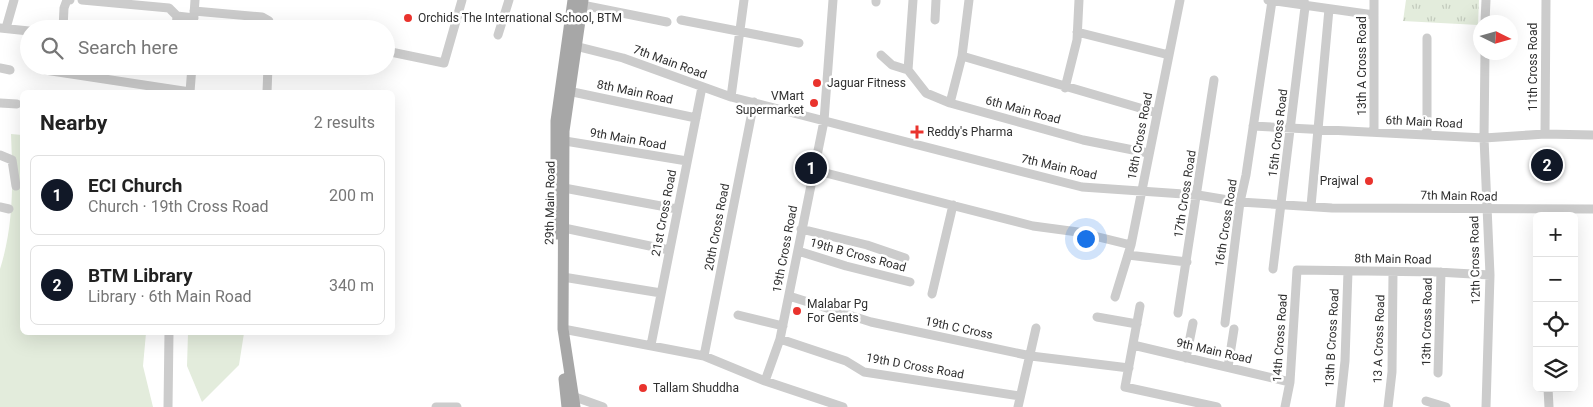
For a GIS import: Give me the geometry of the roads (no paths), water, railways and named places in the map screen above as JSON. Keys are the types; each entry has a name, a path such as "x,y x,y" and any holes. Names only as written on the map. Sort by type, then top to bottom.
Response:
{"main road":[{"name":"29th Main Road","path":"571,402 556,328 556,121 579,2"},
{"name":"29th Main Road","path":"570,45 564,141 563,329 571,402"}],"street":[{"path":"14,0 3,28 20,30"},
{"path":"63,20 64,8 68,0 70,0"},
{"path":"82,0 169,8 176,16 176,20"},
{"path":"194,20 195,0"},
{"path":"395,53 444,63 462,0"},
{"path":"498,36 509,0"},
{"path":"731,97 744,0"},
{"name":"19th Cross Road","path":"765,381 783,326 824,121 833,0"},
{"path":"881,55 892,65 908,70 914,0"},
{"path":"935,20 936,0"},
{"path":"950,103 962,56 969,0"},
{"path":"1065,88 1077,32 1079,0"},
{"name":"18th Cross Road","path":"1115,297 1131,245 1180,0"},
{"path":"1270,0 1304,3 1329,10 1374,15"},
{"name":"16th Cross Road","path":"1225,323 1240,202 1246,175 1270,0"},
{"name":"13th A Cross Road","path":"1374,0 1374,132"},
{"path":"1486,0 1486,15"},
{"name":"11th Cross Road","path":"1545,134 1546,0"},
{"path":"579,2 667,22"},
{"name":"15th Cross Road","path":"1273,269 1291,130 1304,3"},
{"path":"1311,206 1329,10"},
{"path":"176,16 194,14 262,17 267,20"},
{"path":"681,20 799,43"},
{"path":"1077,32 1169,55"},
{"path":"1427,38 1427,135"},
{"name":"7th Main Road","path":"570,45 623,58 731,97 1082,187 1282,205 1487,209 1533,212"},
{"path":"962,56 1065,88 1156,113"},
{"name":"12th Cross Road","path":"1485,60 1484,138 1490,275 1486,407"},
{"path":"0,68 10,70"},
{"name":"6th Main Road","path":"908,70 926,93 950,103 1083,140 1148,153"},
{"path":"98,75 179,90"},
{"path":"190,90 191,75"},
{"path":"267,90 268,75"},
{"name":"17th Cross Road","path":"1178,313 1198,196 1214,80"},
{"name":"21st Cross Road","path":"651,345 702,87"},
{"name":"8th Main Road","path":"568,91 696,118"},
{"name":"20th Cross Road","path":"704,356 754,102"},
{"path":"0,103 17,104"},
{"name":"6th Main Road","path":"1253,126 1291,130 1484,138 1545,134 1593,134"},
{"name":"9th Main Road","path":"564,141 687,161"},
{"path":"0,155 12,160 16,186"},
{"path":"814,170 1032,226 1078,232 1131,245"},
{"path":"564,188 677,209"},
{"path":"932,294 953,205"},
{"name":"7th Main Road","path":"1560,212 1593,210"},
{"path":"564,228 669,250"},
{"path":"801,229 867,245 905,258"},
{"name":"19th B Cross Road","path":"798,251 846,266 910,282"},
{"path":"1128,255 1187,262"},
{"name":"8th Main Road","path":"1297,270 1393,273 1441,272 1490,275"},
{"name":"14th Cross Road","path":"1285,407 1290,382 1297,270"},
{"name":"13th B Cross Road","path":"1340,407 1345,361 1348,271"},
{"name":"13th Cross Road","path":"1438,373 1441,272"},
{"name":"13 A Cross Road","path":"1388,407 1392,372 1393,273"},
{"path":"563,277 661,294"},
{"name":"19th C Cross","path":"789,296 871,322 1031,356 1129,368"},
{"path":"1140,306 1126,387 1217,407"},
{"path":"738,315 783,326"},
{"path":"1097,317 1137,324"},
{"path":"1186,358 1193,323"},
{"path":"1018,407 1036,328"},
{"path":"563,329 704,356 765,381 843,407"},
{"path":"1228,367 1234,329"},
{"path":"168,407 169,335"},
{"name":"19th D Cross Road","path":"780,339 846,361 864,372 1020,396"},
{"name":"9th Main Road","path":"1133,346 1290,382"},
{"path":"1548,392 1549,407"},
{"path":"1426,401 1446,407"},
{"path":"571,402 604,407"},
{"path":"436,407 457,407"}],"place":[{"name":"Orchids The International School, BTM","path":"408,18"},
{"name":"Jaguar Fitness","path":"817,83"},
{"name":"VMart Supermarket","path":"814,103"},
{"name":"Reddy's Pharma","path":"917,132"},
{"name":"BTM Library","path":"1547,165"},
{"name":"ECI Church","path":"811,168"},
{"name":"Prajwal","path":"1369,181"},
{"name":"Malabar Pg For Gents","path":"797,311"},
{"name":"Tallam Shuddha","path":"643,388"}]}
